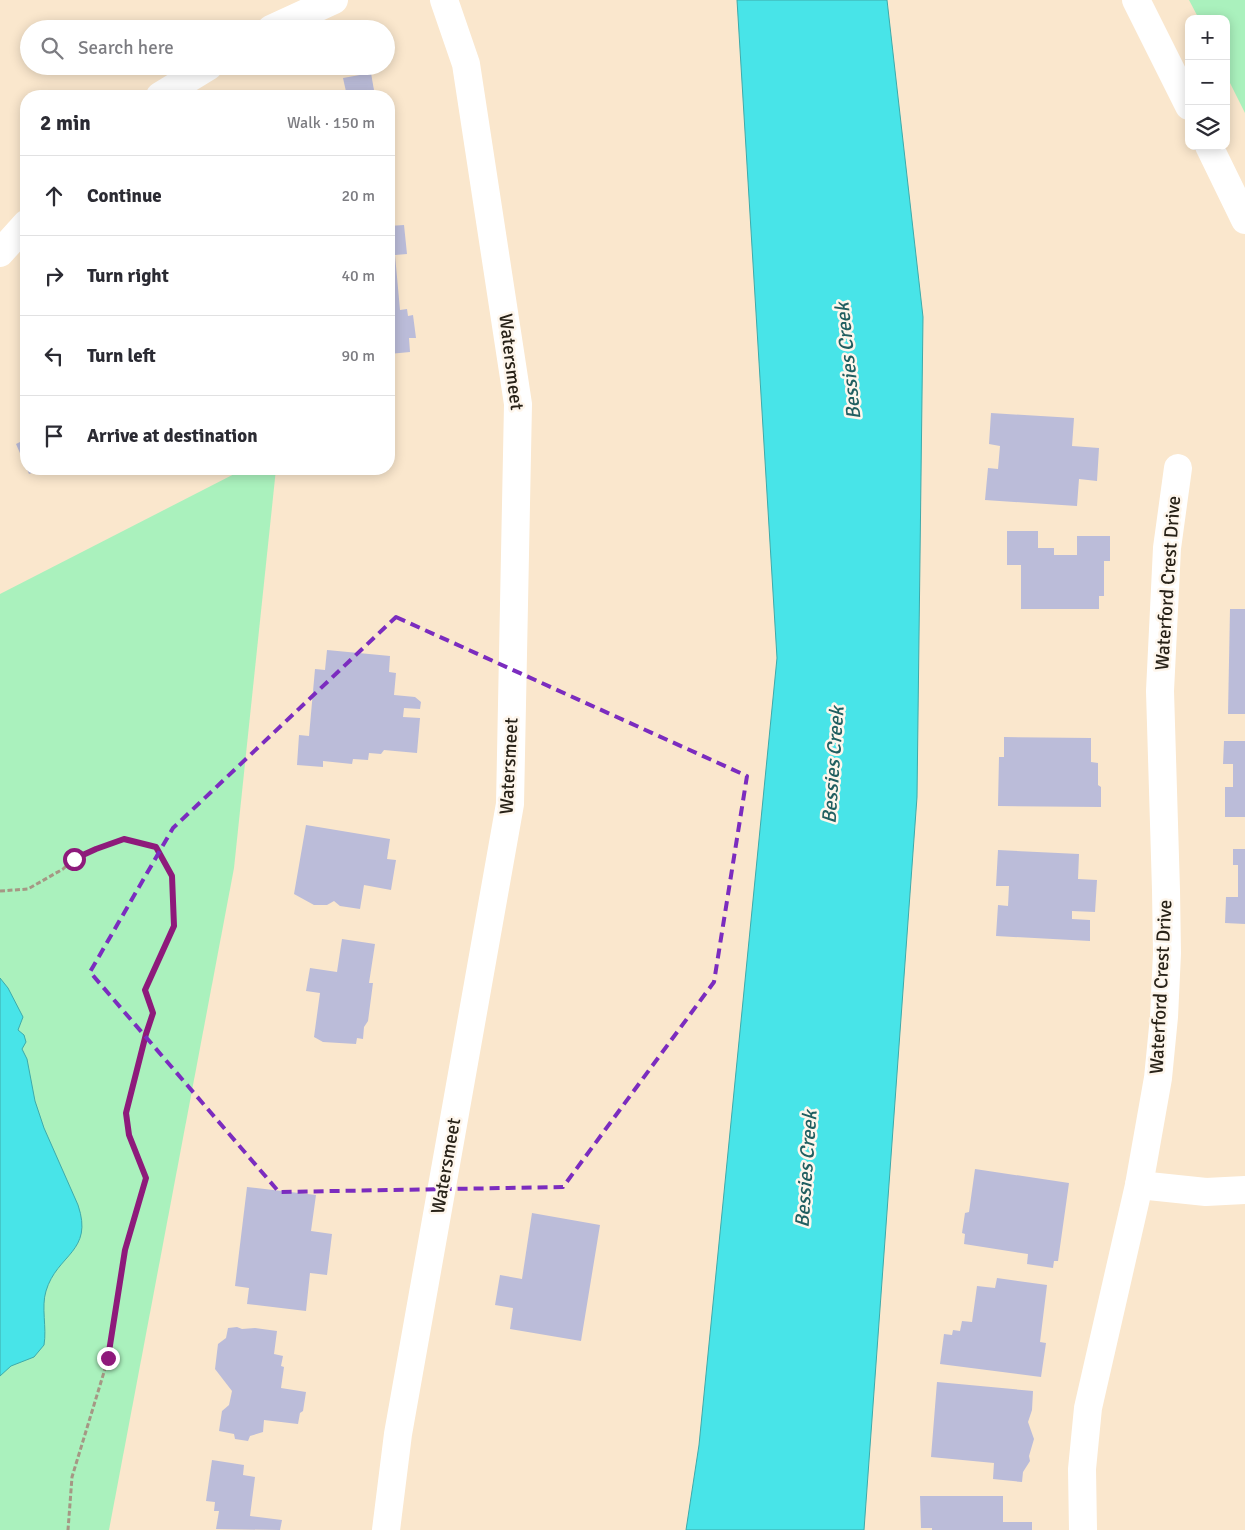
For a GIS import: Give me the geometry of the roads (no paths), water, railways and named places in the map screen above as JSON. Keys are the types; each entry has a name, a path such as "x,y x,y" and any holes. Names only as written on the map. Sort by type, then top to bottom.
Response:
{"street":[{"path":"291,20 334,0"},
{"name":"Watersmeet","path":"386,1530 400,1425 510,804 518,404 466,64 444,0"},
{"path":"1136,0 1188,105"},
{"path":"170,90 194,75"},
{"path":"1211,150 1245,220"},
{"path":"0,253 20,231"},
{"name":"Waterford Crest Drive","path":"1082,1530 1082,1469 1088,1408 1140,1185 1158,1078 1167,953 1160,691 1167,548 1178,468"},
{"path":"1140,1185 1206,1192 1245,1190"}],"water":[{"name":"Bessies Creek","path":"737,0 887,0 923,317 917,797 864,1530 686,1530 699,1445 777,658"},
{"path":"0,978 8,988 23,1017 18,1030 24,1035 26,1042 22,1049 27,1059 35,1101 44,1128 78,1205 82,1221 78,1243 51,1279 46,1291 44,1304 44,1345 34,1357 11,1366 0,1376"}]}
